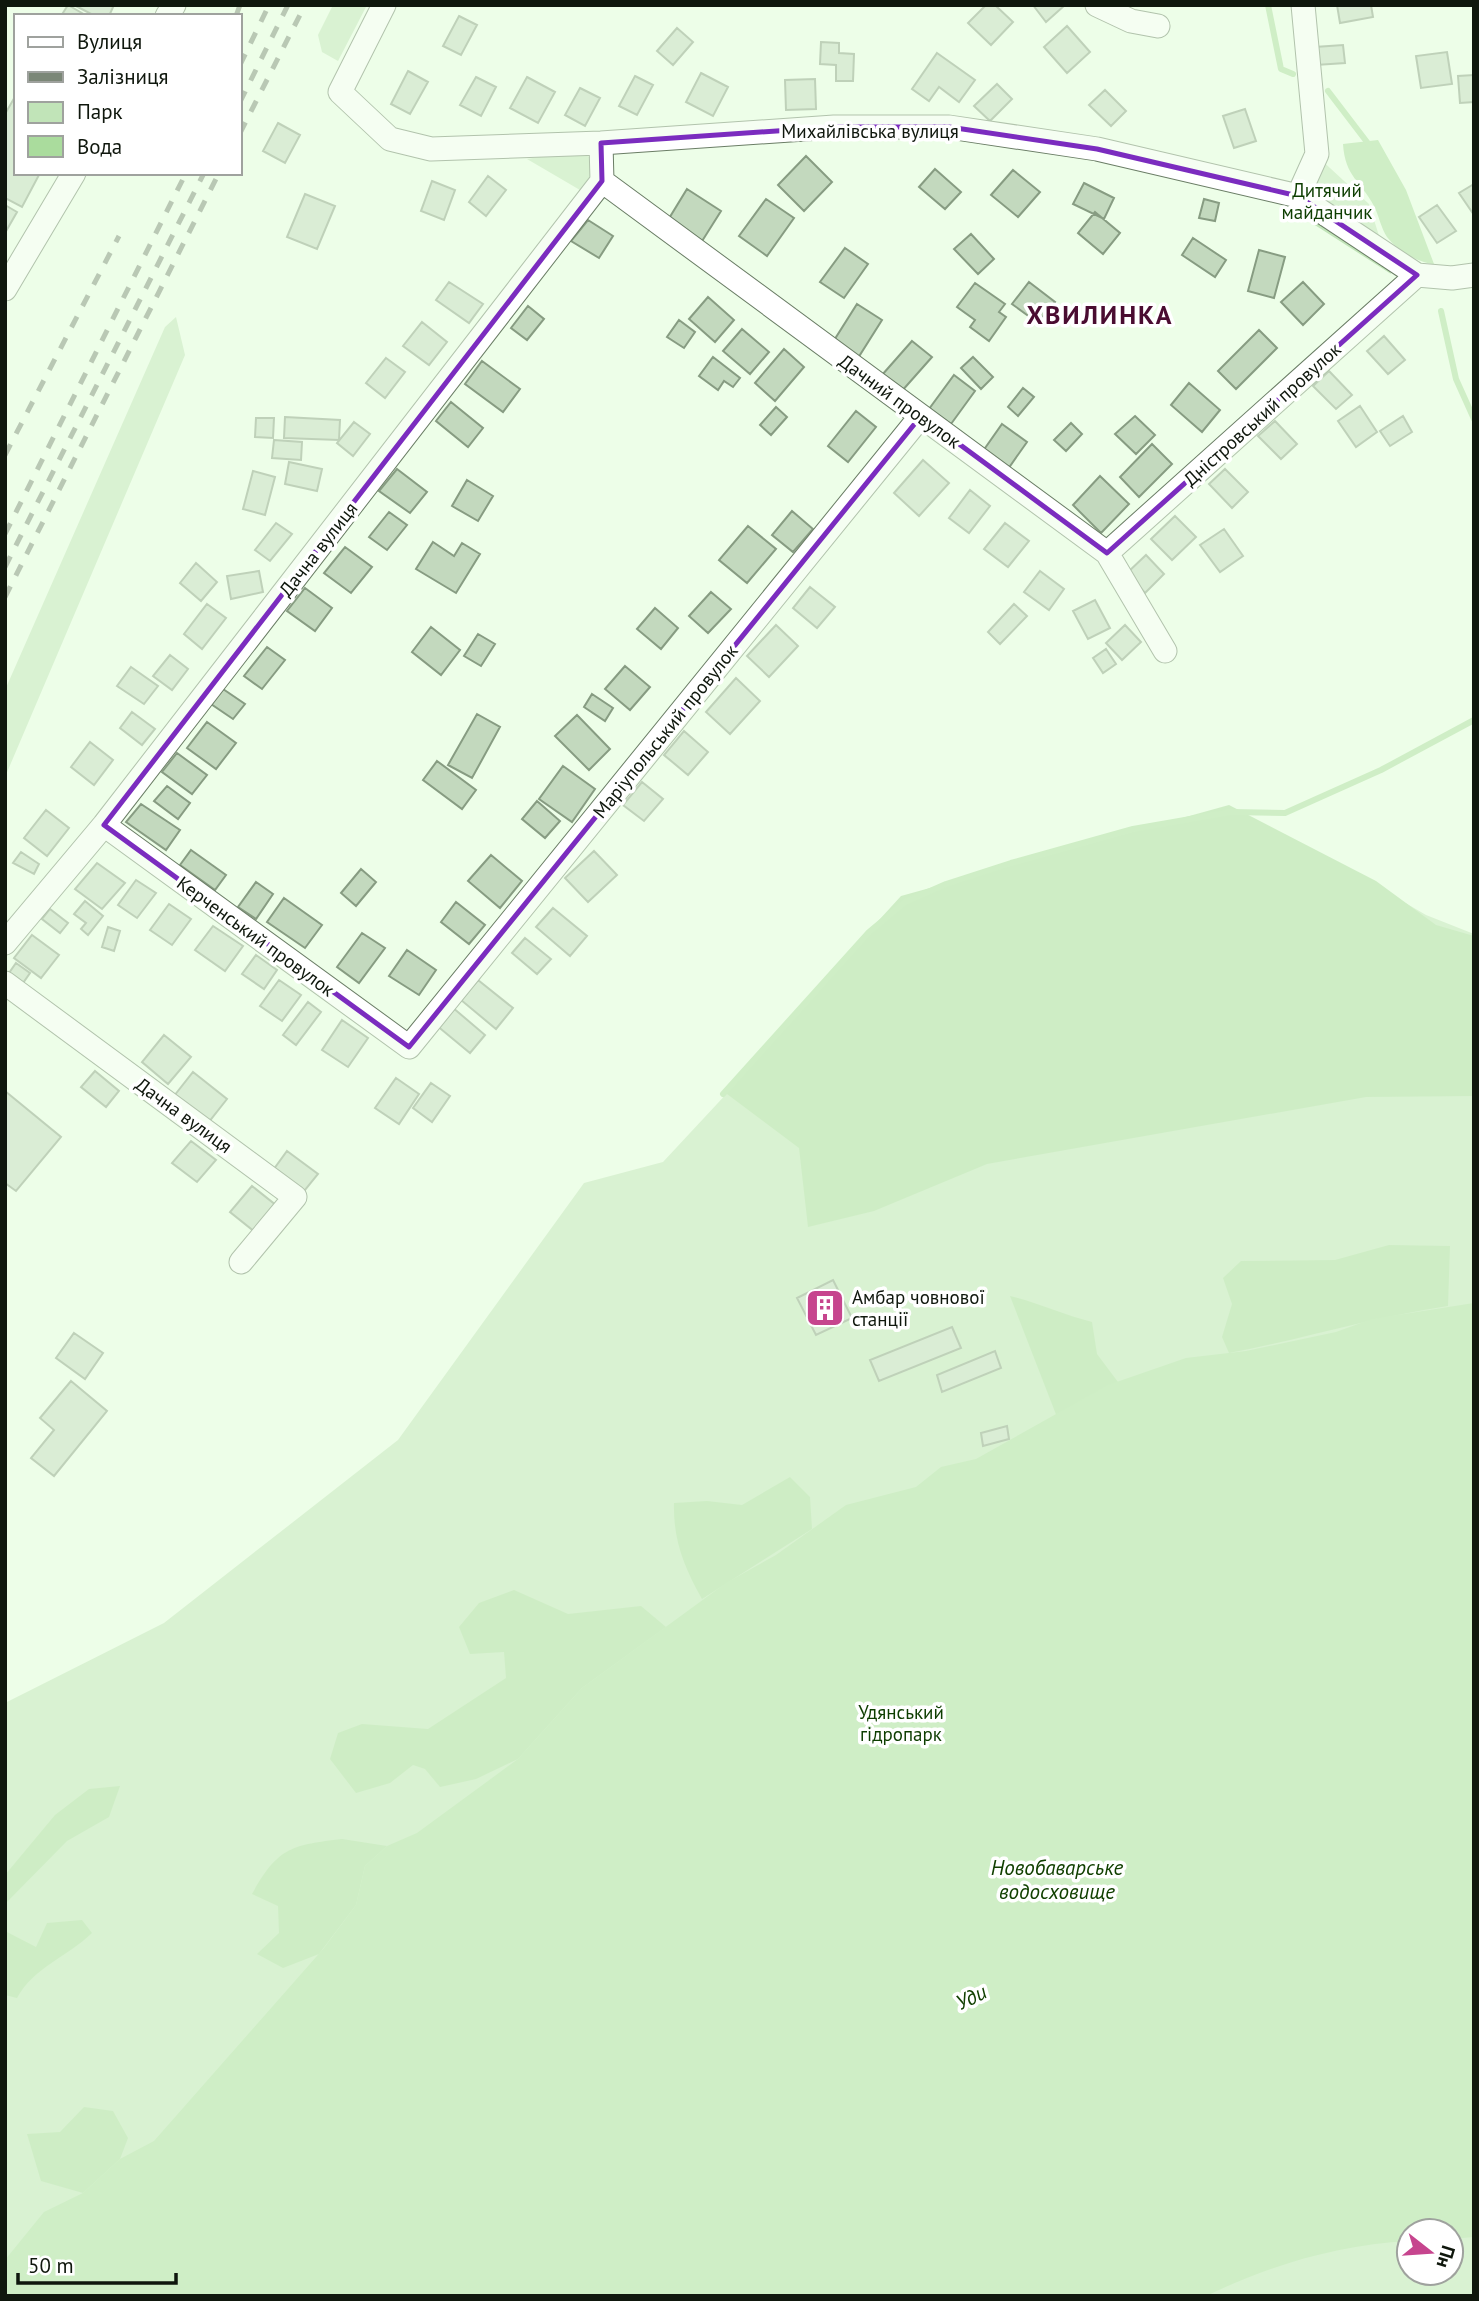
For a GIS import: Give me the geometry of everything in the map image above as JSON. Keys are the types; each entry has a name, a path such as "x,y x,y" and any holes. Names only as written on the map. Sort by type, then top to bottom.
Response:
{"street":[{"name":"Михайлівська вулиця","path":"384,5 340,92 390,139 431,149 601,143 834,127 949,127 1097,149 1298,196 1417,275 1452,278 1474,275"},
{"path":"1097,5 1131,22 1158,26"},
{"path":"1298,196 1317,154 1303,5"},
{"path":"601,143 602,181"},
{"path":"5,289 73,175"},
{"name":"Дачний провулок","path":"602,181 1107,554 1165,651"},
{"name":"Дачна вулиця","path":"5,943 104,825 602,181"},
{"name":"Дністровський провулок","path":"1107,554 1417,275"},
{"name":"Маріупольський провулок","path":"409,1047 921,416"},
{"name":"Керченський провулок","path":"104,825 409,1047"},
{"name":"Дачна вулиця","path":"5,983 295,1197 241,1262"}],"highlighted area":[{"path":"834,127 949,127 1097,149 1298,196 1417,275 1107,553 921,416 409,1047 104,825 602,181 601,143"}],"green space":[{"path":"333,5 367,5 338,61 322,52 318,35"},
{"path":"575,151 590,157 595,170 590,185 580,190 527,159"},
{"name":"Дитячий майданчик","path":"1317,156 1369,204 1391,274 1290,209"},
{"path":"176,317 185,355 5,777 5,690 165,327"},
{"name":"Удянський гідропарк","path":"1371,883 1426,915 1474,934 1474,2296 5,2296 5,1703 164,1623 398,1440 584,1183 663,1162 905,902"}],"shaded area":[{"path":"1229,805 1376,881 1436,925 1474,936 1474,1096 1366,1097 987,1164 874,1211 808,1227 799,1148 723,1091 901,896"},
{"path":"1389,1245 1450,1246 1448,1306 1229,1353 1222,1337 1232,1304 1223,1278 1241,1261 1335,1260"},
{"path":"1010,1296 1092,1322 1097,1354 1118,1382 1057,1417"},
{"path":"790,1477 810,1497 812,1529 702,1599 681,1553 675,1529 674,1503 707,1501 742,1505"},
{"path":"514,1590 568,1614 641,1606 666,1627 582,1688 518,1759 476,1779 440,1787 425,1769 413,1765 390,1783 356,1793 330,1759 338,1733 362,1724 428,1729 506,1678 504,1652 470,1654 459,1627 479,1603"},
{"path":"120,1786 109,1817 67,1841 5,1904 5,1875 55,1815 89,1789"},
{"path":"342,1839 387,1846 365,1866 356,1905 319,1954 283,1968 257,1954 279,1933 278,1906 252,1894 261,1878 270,1866 288,1851"},
{"path":"82,1920 92,1933 32,1978 17,1998 5,1995 5,1931 36,1947 47,1923"},
{"path":"84,2107 113,2111 128,2138 120,2159 83,2193 41,2181 27,2134 60,2132"}],"water":[{"path":"1378,140 1406,190 1434,264 1421,261 1396,247 1383,230 1374,206 1350,172 1343,144"},
{"name":"Новобаварське водосховище","path":"1474,1303 1474,2237 1465,2238 1465,2217 1395,2217 1395,2242 1304,2258 1206,2296 5,2296 5,2260 44,2212 83,2193 120,2159 154,2141 324,1948 356,1905 365,1866 387,1846 417,1833 518,1759 582,1688 726,1583 776,1555 846,1505 916,1487 941,1467 976,1459 1108,1385 1186,1358 1246,1351 1336,1332 1372,1319"}],"building":[{"path":"68,5 84,14 62,14"},
{"path":"74,5 114,5 110,14 91,14"},
{"path":"986,5 995,5 1013,22 991,45 968,23"},
{"path":"1033,5 1065,5 1046,22"},
{"path":"1337,5 1371,5 1373,17 1340,23"},
{"path":"459,16 477,25 461,55 443,46"},
{"path":"1067,26 1090,52 1067,73 1044,47"},
{"path":"677,28 693,42 673,65 657,51"},
{"path":"821,42 839,43 839,53 854,54 853,81 836,81 836,65 820,64"},
{"path":"1343,45 1345,63 1316,65 1315,47"},
{"path":"1447,52 1452,84 1421,88 1416,56"},
{"path":"937,53 975,80 959,102 939,87 929,101 912,89"},
{"path":"408,71 428,82 410,114 391,104"},
{"path":"701,73 728,87 713,116 686,102"},
{"path":"1474,75 1474,102 1460,103 1458,76"},
{"path":"635,76 653,85 637,115 619,106"},
{"path":"476,77 496,87 481,116 460,105"},
{"path":"527,77 555,92 538,123 510,108"},
{"path":"815,79 816,109 786,110 785,80"},
{"path":"997,84 1012,99 990,121 974,106"},
{"path":"580,88 600,98 585,126 565,115"},
{"path":"1105,90 1126,111 1111,126 1089,105"},
{"path":"14,98 14,175 39,175 22,207 5,198 5,114"},
{"path":"1245,109 1256,141 1234,148 1223,116"},
{"path":"278,123 300,135 285,163 263,151"},
{"path":"806,156 832,182 804,211 778,185"},
{"path":"935,169 961,192 945,209 919,187"},
{"path":"1013,170 1040,192 1018,217 991,195"},
{"path":"488,176 506,190 486,216 469,202"},
{"path":"432,181 455,190 444,220 421,211"},
{"path":"1084,183 1114,198 1104,219 1073,204"},
{"path":"1474,184 1474,215 1459,193"},
{"path":"687,189 721,211 699,246 665,225"},
{"path":"305,194 335,206 317,249 287,237"},
{"path":"766,199 794,218 767,256 739,236"},
{"path":"1204,199 1219,203 1215,221 1199,218"},
{"path":"5,205 17,212 5,233"},
{"path":"1437,205 1456,231 1437,243 1419,217"},
{"path":"1095,212 1120,233 1103,254 1078,233"},
{"path":"588,220 613,236 599,258 571,241"},
{"path":"971,234 994,259 978,274 954,249"},
{"path":"1193,238 1226,260 1215,277 1182,255"},
{"path":"845,248 868,264 844,298 820,282"},
{"path":"1259,250 1285,257 1274,298 1248,291"},
{"path":"449,282 483,304 469,323 436,300"},
{"path":"1029,282 1055,302 1038,323 1012,304"},
{"path":"1303,282 1324,304 1303,325 1281,302"},
{"path":"975,283 1005,304 999,312 1006,317 989,341 970,327 975,320 957,307"},
{"path":"708,297 734,320 715,342 689,319"},
{"path":"857,304 882,320 858,358 833,342"},
{"path":"528,306 544,319 527,340 511,328"},
{"path":"679,320 695,332 684,348 667,337"},
{"path":"422,322 447,342 429,365 403,346"},
{"path":"742,329 769,352 750,374 723,351"},
{"path":"1259,330 1277,348 1236,389 1218,371"},
{"path":"1384,336 1405,360 1388,374 1367,351"},
{"path":"912,341 932,357 901,392 882,375"},
{"path":"784,349 804,367 775,401 755,383"},
{"path":"713,357 740,378 733,387 724,381 718,390 699,376"},
{"path":"973,357 993,377 981,389 961,368"},
{"path":"386,358 405,372 385,398 366,383"},
{"path":"482,361 520,389 503,412 465,384"},
{"path":"1329,371 1352,395 1336,409 1313,386"},
{"path":"954,375 975,391 951,424 929,409"},
{"path":"1189,383 1220,410 1202,432 1171,405"},
{"path":"1023,388 1034,397 1018,416 1008,407"},
{"path":"451,402 483,428 468,447 436,421"},
{"path":"1360,406 1377,432 1356,447 1338,421"},
{"path":"776,407 787,417 771,435 760,425"},
{"path":"856,411 876,427 848,462 828,446"},
{"path":"1135,416 1155,435 1136,454 1115,434"},
{"path":"1403,416 1412,432 1390,446 1380,431"},
{"path":"285,417 340,420 339,440 284,438"},
{"path":"256,418 274,418 273,438 255,437"},
{"path":"1275,421 1297,444 1281,459 1258,436"},
{"path":"354,422 370,434 353,456 337,443"},
{"path":"1071,423 1082,434 1066,451 1054,440"},
{"path":"1002,424 1027,442 1008,469 983,451"},
{"path":"274,440 302,442 301,460 272,458"},
{"path":"1152,444 1172,464 1139,497 1120,477"},
{"path":"923,460 949,483 919,516 894,493"},
{"path":"289,462 322,469 317,491 285,484"},
{"path":"397,469 427,492 410,513 379,491"},
{"path":"1225,469 1248,492 1232,508 1209,484"},
{"path":"253,471 275,477 265,515 243,509"},
{"path":"1100,476 1129,504 1101,533 1073,505"},
{"path":"467,480 493,496 478,521 452,506"},
{"path":"970,490 990,506 969,533 949,518"},
{"path":"792,511 813,529 793,552 772,535"},
{"path":"389,512 407,525 387,550 369,537"},
{"path":"1175,516 1196,537 1172,560 1151,539"},
{"path":"276,523 292,534 270,561 255,550"},
{"path":"1005,523 1029,541 1008,567 984,549"},
{"path":"748,526 776,549 747,583 719,560"},
{"path":"1224,529 1243,556 1220,572 1200,545"},
{"path":"433,542 454,556 462,543 480,554 456,593 416,569"},
{"path":"345,547 372,567 351,593 324,573"},
{"path":"1146,555 1164,574 1145,593 1127,573"},
{"path":"196,563 217,582 201,601 180,583"},
{"path":"259,571 263,592 231,599 227,576"},
{"path":"1040,571 1064,589 1049,610 1024,592"},
{"path":"810,587 835,607 817,628 793,608"},
{"path":"305,588 332,608 315,631 287,611"},
{"path":"711,592 731,609 708,633 689,616"},
{"path":"1095,600 1110,628 1088,639 1073,611"},
{"path":"207,604 226,618 202,649 184,634"},
{"path":"1014,604 1027,616 1000,644 988,632"},
{"path":"655,608 678,628 661,649 637,629"},
{"path":"776,625 798,646 769,677 747,656"},
{"path":"1125,625 1141,642 1122,660 1106,643"},
{"path":"431,627 460,650 441,675 412,652"},
{"path":"478,634 495,644 481,666 464,656"},
{"path":"267,647 285,660 262,689 244,676"},
{"path":"1106,649 1116,664 1103,673 1093,658"},
{"path":"170,655 188,669 172,690 153,676"},
{"path":"625,666 650,687 630,710 605,689"},
{"path":"131,667 158,686 144,704 117,686"},
{"path":"736,678 760,701 730,734 706,712"},
{"path":"223,689 245,704 233,719 211,704"},
{"path":"592,694 613,708 605,721 584,707"},
{"path":"132,712 155,729 142,745 120,728"},
{"path":"477,714 500,727 472,778 448,765"},
{"path":"577,715 610,749 589,770 555,736"},
{"path":"207,722 236,743 216,769 187,748"},
{"path":"684,731 708,752 688,775 664,755"},
{"path":"90,742 113,760 94,785 71,767"},
{"path":"177,753 207,775 192,794 162,772"},
{"path":"437,761 476,790 462,809 423,780"},
{"path":"563,766 595,789 572,822 539,799"},
{"path":"642,782 663,799 644,821 623,805"},
{"path":"167,786 190,803 178,819 154,801"},
{"path":"537,801 560,821 545,838 522,819"},
{"path":"141,804 180,830 166,850 126,822"},
{"path":"46,810 69,828 47,856 24,838"},
{"path":"191,850 226,875 215,890 180,865"},
{"path":"594,851 617,875 588,902 565,878"},
{"path":"21,852 39,864 34,874 13,863"},
{"path":"491,855 522,881 500,908 468,881"},
{"path":"97,863 125,883 102,909 75,889"},
{"path":"361,869 376,882 356,906 341,893"},
{"path":"136,880 156,893 137,918 118,905"},
{"path":"256,882 273,894 256,919 238,907"},
{"path":"284,898 322,925 305,948 267,922"},
{"path":"85,901 103,916 88,935 81,929 86,923 74,914"},
{"path":"456,902 485,925 469,944 441,922"},
{"path":"169,904 191,919 172,945 150,930"},
{"path":"553,908 587,936 570,956 536,927"},
{"path":"50,909 68,923 60,933 42,919"},
{"path":"213,926 243,946 225,971 195,950"},
{"path":"108,927 120,931 114,951 102,947"},
{"path":"362,933 385,948 359,983 337,967"},
{"path":"32,935 59,955 41,978 14,958"},
{"path":"525,938 551,959 537,974 512,953"},
{"path":"407,950 436,970 419,995 389,976"},
{"path":"256,955 277,970 264,989 242,974"},
{"path":"16,963 30,973 23,983 9,973"},
{"path":"279,980 301,995 282,1021 260,1006"},
{"path":"478,980 513,1008 496,1029 461,1000"},
{"path":"308,1002 321,1012 296,1045 283,1035"},
{"path":"452,1007 485,1035 470,1053 436,1025"},
{"path":"342,1020 368,1038 348,1067 322,1050"},
{"path":"164,1035 191,1057 168,1084 142,1062"},
{"path":"95,1071 119,1091 106,1107 81,1087"},
{"path":"193,1072 227,1099 208,1123 174,1096"},
{"path":"396,1078 419,1094 399,1124 375,1108"},
{"path":"431,1083 450,1096 432,1122 413,1108"},
{"path":"5,1091 61,1137 16,1191 5,1183"},
{"path":"191,1141 216,1160 197,1182 172,1163"},
{"path":"287,1151 318,1174 301,1195 271,1173"},
{"path":"252,1186 277,1206 255,1232 230,1212"},
{"name":"Амбар човнової станції","path":"833,1280 852,1318 816,1335 797,1298"},
{"path":"952,1327 961,1348 879,1381 870,1360"},
{"path":"74,1333 103,1353 85,1379 56,1358"},
{"path":"995,1351 1001,1368 942,1392 937,1375"},
{"path":"71,1381 107,1411 54,1476 31,1458 54,1430 40,1418"},
{"path":"1007,1426 1009,1439 983,1446 981,1433"}],"waterway":[{"path":"1268,5 1281,69 1293,74"},
{"path":"1328,91 1370,146"},
{"path":"1441,311 1456,379 1474,419"},
{"path":"723,1094 869,932 905,902 946,884 1011,863 1133,829 1231,812 1285,813 1381,770 1474,720"}],"railway":[{"path":"237,14 240,5"},
{"path":"242,61 269,5"},
{"path":"242,98 288,5"},
{"path":"242,129 305,5"},
{"path":"5,534 185,175"},
{"path":"5,567 203,175"},
{"path":"5,597 218,175"},
{"path":"5,455 119,236"}],"place":[{"name":"Амбар човнової станції","path":"825,1308"}],"district":[{"name":"ХВИЛИНКА","path":"1100,314"}],"water label":[{"name":"Уди","path":"971,1997"}]}
